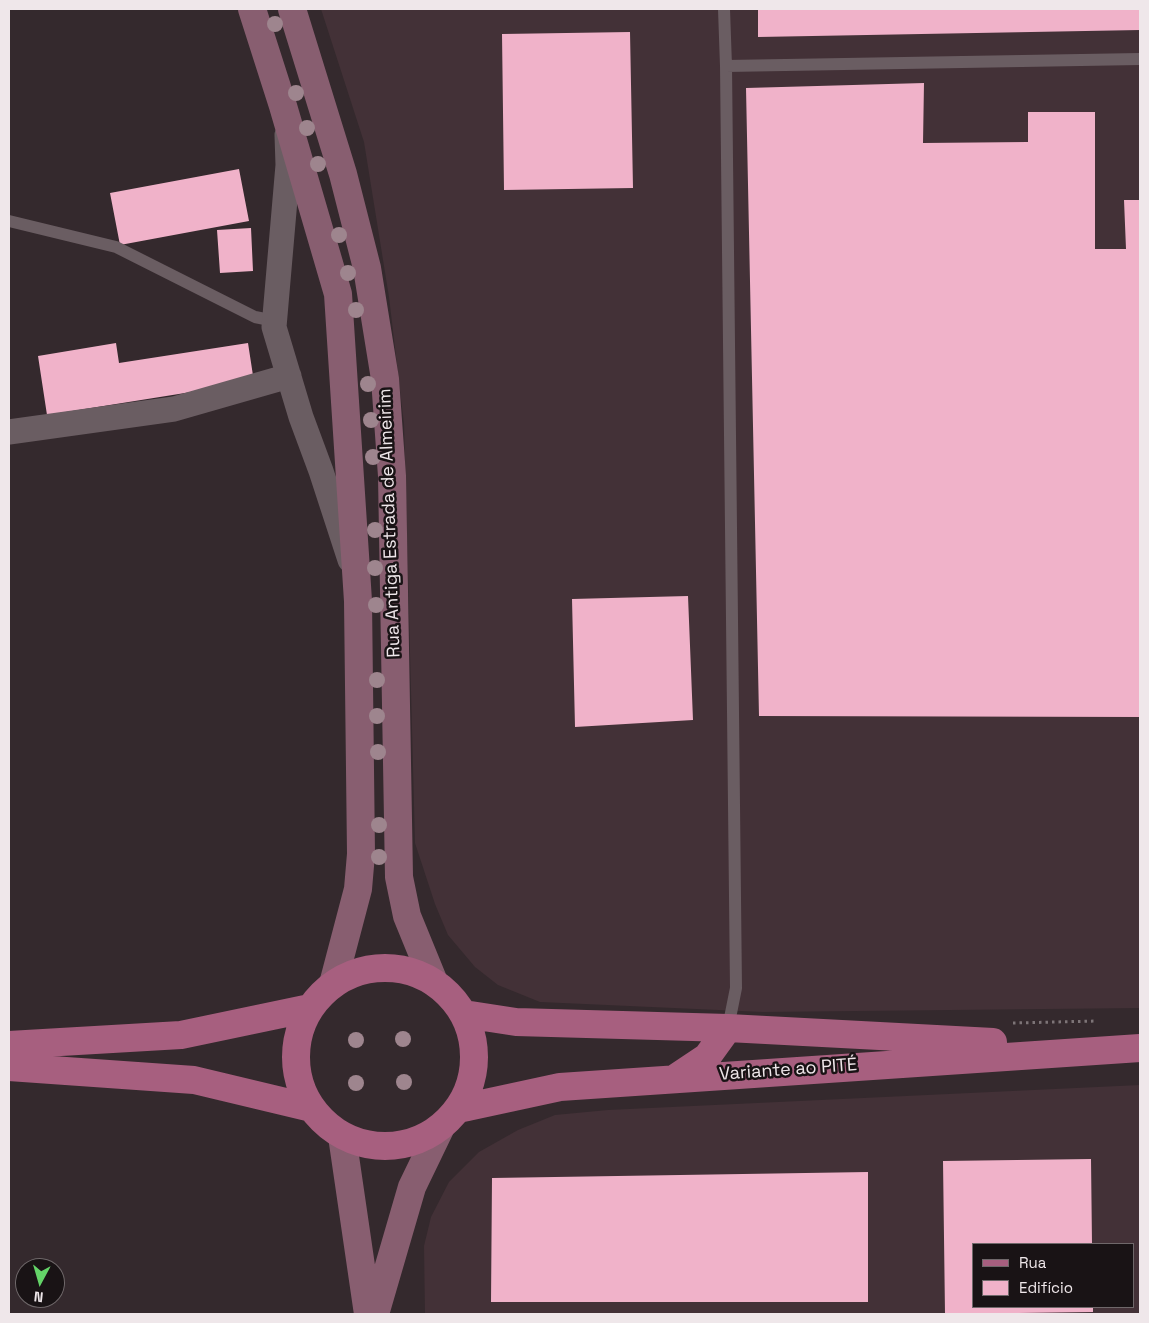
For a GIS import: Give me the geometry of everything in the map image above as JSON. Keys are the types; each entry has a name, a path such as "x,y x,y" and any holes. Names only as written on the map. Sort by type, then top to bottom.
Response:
{"main road":[{"path":"378,967 410,971 434,982 454,999 471,1029 475,1062 467,1096 440,1129 415,1142 375,1146 342,1136 310,1108 298,1082 295,1065 298,1034 310,1008 333,984 362,970 378,967"},
{"path":"9,1045 181,1035 310,1008"},
{"name":"Variante ao PITÉ","path":"464,1014 516,1022 728,1028 1130,1048"},
{"path":"675,1078 707,1057 728,1028"},
{"name":"Variante ao PITÉ","path":"458,1109 560,1087 1130,1048"},
{"path":"9,1067 194,1080 310,1108"}],"street":[{"name":"Rua Antiga Estrada de Almeirim","path":"252,9 283,106 338,294 358,602 360,871 333,984"},
{"name":"Rua Antiga Estrada de Almeirim","path":"292,9 343,174 367,268 385,379 392,476 399,877 407,916 434,982"},
{"path":"283,106 288,165 274,327 350,561 358,602"},
{"path":"9,432 174,409 289,376"},
{"path":"375,1314 412,1187 440,1129"},
{"path":"342,1136 368,1314"}],"lane":[{"path":"724,9 736,988 728,1028"},
{"path":"726,66 1140,59"},
{"path":"9,221 116,247 255,317 274,321"}],"shaded area":[{"path":"321,9 1140,9 1140,1008 763,1012 540,1002 498,985 475,967 448,935 435,904 415,843 404,424 389,297 364,142"},
{"path":"1140,1085 1140,1314 425,1314 424,1246 431,1217 449,1182 479,1152 518,1130 555,1115 608,1110"}],"building":[{"path":"758,9 1140,9 1140,30 758,37"},
{"path":"630,32 633,188 504,190 502,34"},
{"path":"924,83 923,143 1028,142 1028,112 1095,112 1095,249 1126,249 1124,200 1140,200 1140,717 759,716 746,88"},
{"path":"239,169 249,221 120,245 110,193"},
{"path":"251,228 253,271 220,273 217,230"},
{"path":"116,343 119,363 248,343 254,382 47,415 38,356"},
{"path":"688,596 693,720 575,727 572,599"},
{"path":"1091,1159 1092,1243 972,1243 972,1308 1093,1308 1093,1312 945,1314 943,1161"},
{"path":"868,1172 868,1302 491,1302 492,1178"}]}
